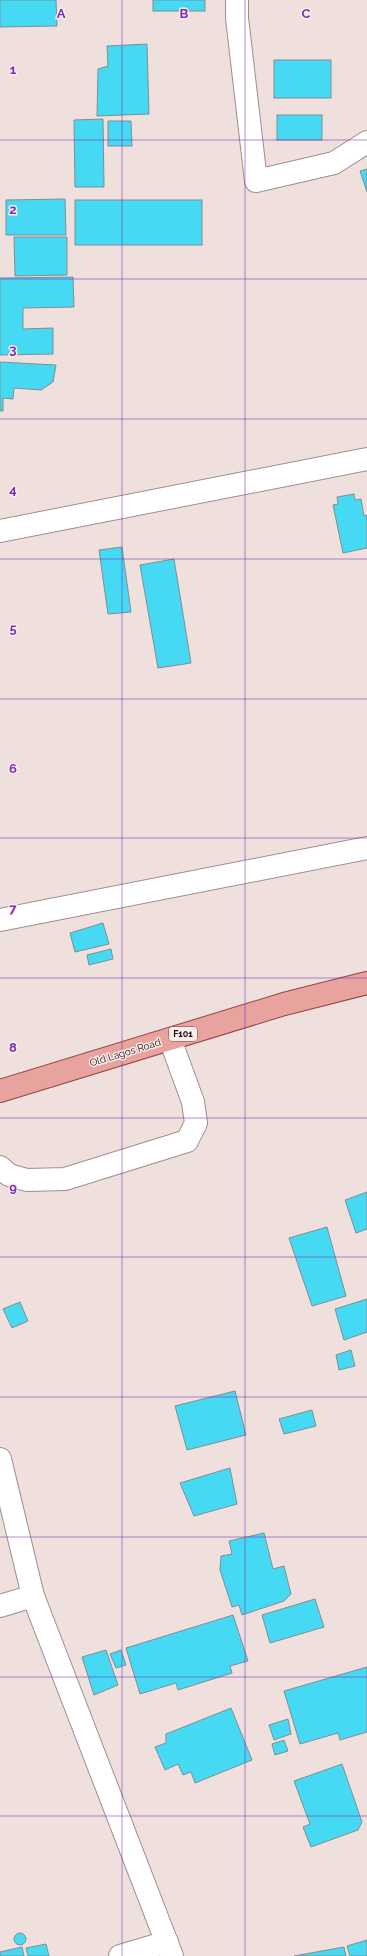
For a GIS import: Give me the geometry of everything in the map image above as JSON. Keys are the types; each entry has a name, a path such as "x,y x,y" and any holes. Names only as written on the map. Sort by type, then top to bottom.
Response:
{"main road":[{"name":"Old Lagos Road","path":"0,1091 284,1004 367,983"}],"street":[{"path":"237,0 237,18 256,181 334,162 367,142"},
{"path":"0,531 367,459"},
{"path":"0,920 367,848"},
{"path":"0,1167 9,1175 27,1180 65,1179 187,1141 196,1123 193,1102 170,1038"},
{"path":"0,1459 33,1596 169,1949 120,1956"},
{"path":"0,1606 33,1596"}],"building":[{"path":"0,0 56,0 57,26 0,27"},
{"path":"153,0 205,0 205,11 153,11"},
{"path":"147,44 149,114 97,116 98,69 108,66 107,46"},
{"path":"274,60 331,60 331,98 274,98"},
{"path":"277,115 322,115 322,140 277,140"},
{"path":"103,119 104,187 75,187 74,120"},
{"path":"108,121 131,121 132,146 108,146"},
{"path":"367,169 367,192 360,171"},
{"path":"65,199 66,235 6,235 6,200"},
{"path":"75,200 202,200 202,245 75,245"},
{"path":"14,237 67,237 67,275 15,276"},
{"path":"73,277 74,307 23,308 23,329 53,328 53,354 0,355 0,278"},
{"path":"0,362 56,365 53,382 41,390 14,388 13,399 3,398 3,411 0,411"},
{"path":"354,494 355,500 361,499 364,516 367,515 367,548 343,553 333,505 338,504 337,497"},
{"path":"122,547 131,612 108,614 99,550"},
{"path":"174,559 191,663 158,668 140,565"},
{"path":"103,923 109,944 75,952 70,933"},
{"path":"111,949 113,959 89,965 87,955"},
{"path":"367,1192 367,1229 356,1233 345,1200"},
{"path":"327,1227 346,1296 312,1306 289,1238"},
{"path":"367,1299 367,1332 344,1340 335,1309"},
{"path":"20,1302 28,1321 12,1328 3,1309"},
{"path":"351,1350 355,1366 339,1370 336,1355"},
{"path":"235,1391 246,1435 187,1450 175,1406"},
{"path":"312,1410 316,1426 284,1434 279,1419"},
{"path":"230,1468 237,1504 194,1516 180,1483"},
{"path":"264,1533 273,1569 284,1566 291,1594 284,1601 242,1615 239,1605 232,1607 220,1570 221,1556 232,1554 229,1541"},
{"path":"315,1599 324,1627 270,1643 262,1615"},
{"path":"233,1615 248,1661 230,1666 232,1673 178,1690 176,1683 140,1694 126,1648"},
{"path":"106,1650 118,1685 94,1695 82,1657"},
{"path":"121,1650 126,1665 116,1668 110,1654"},
{"path":"367,1667 367,1732 340,1740 338,1733 300,1744 284,1691"},
{"path":"231,1708 252,1760 195,1783 191,1772 183,1775 178,1764 165,1770 155,1747 166,1743 166,1734"},
{"path":"288,1719 291,1734 274,1740 269,1725"},
{"path":"284,1740 288,1751 275,1755 272,1744"},
{"path":"342,1764 362,1822 358,1830 311,1847 303,1827 310,1824 294,1781"},
{"path":"18,1933 22,1933 26,1939 22,1945 18,1945 14,1941 14,1937"},
{"path":"367,1940 367,1956 350,1956 347,1946"},
{"path":"46,1944 49,1956 28,1956 26,1948"},
{"path":"22,1947 24,1956 0,1956 0,1952"},
{"path":"344,1947 346,1956 294,1956"}]}
